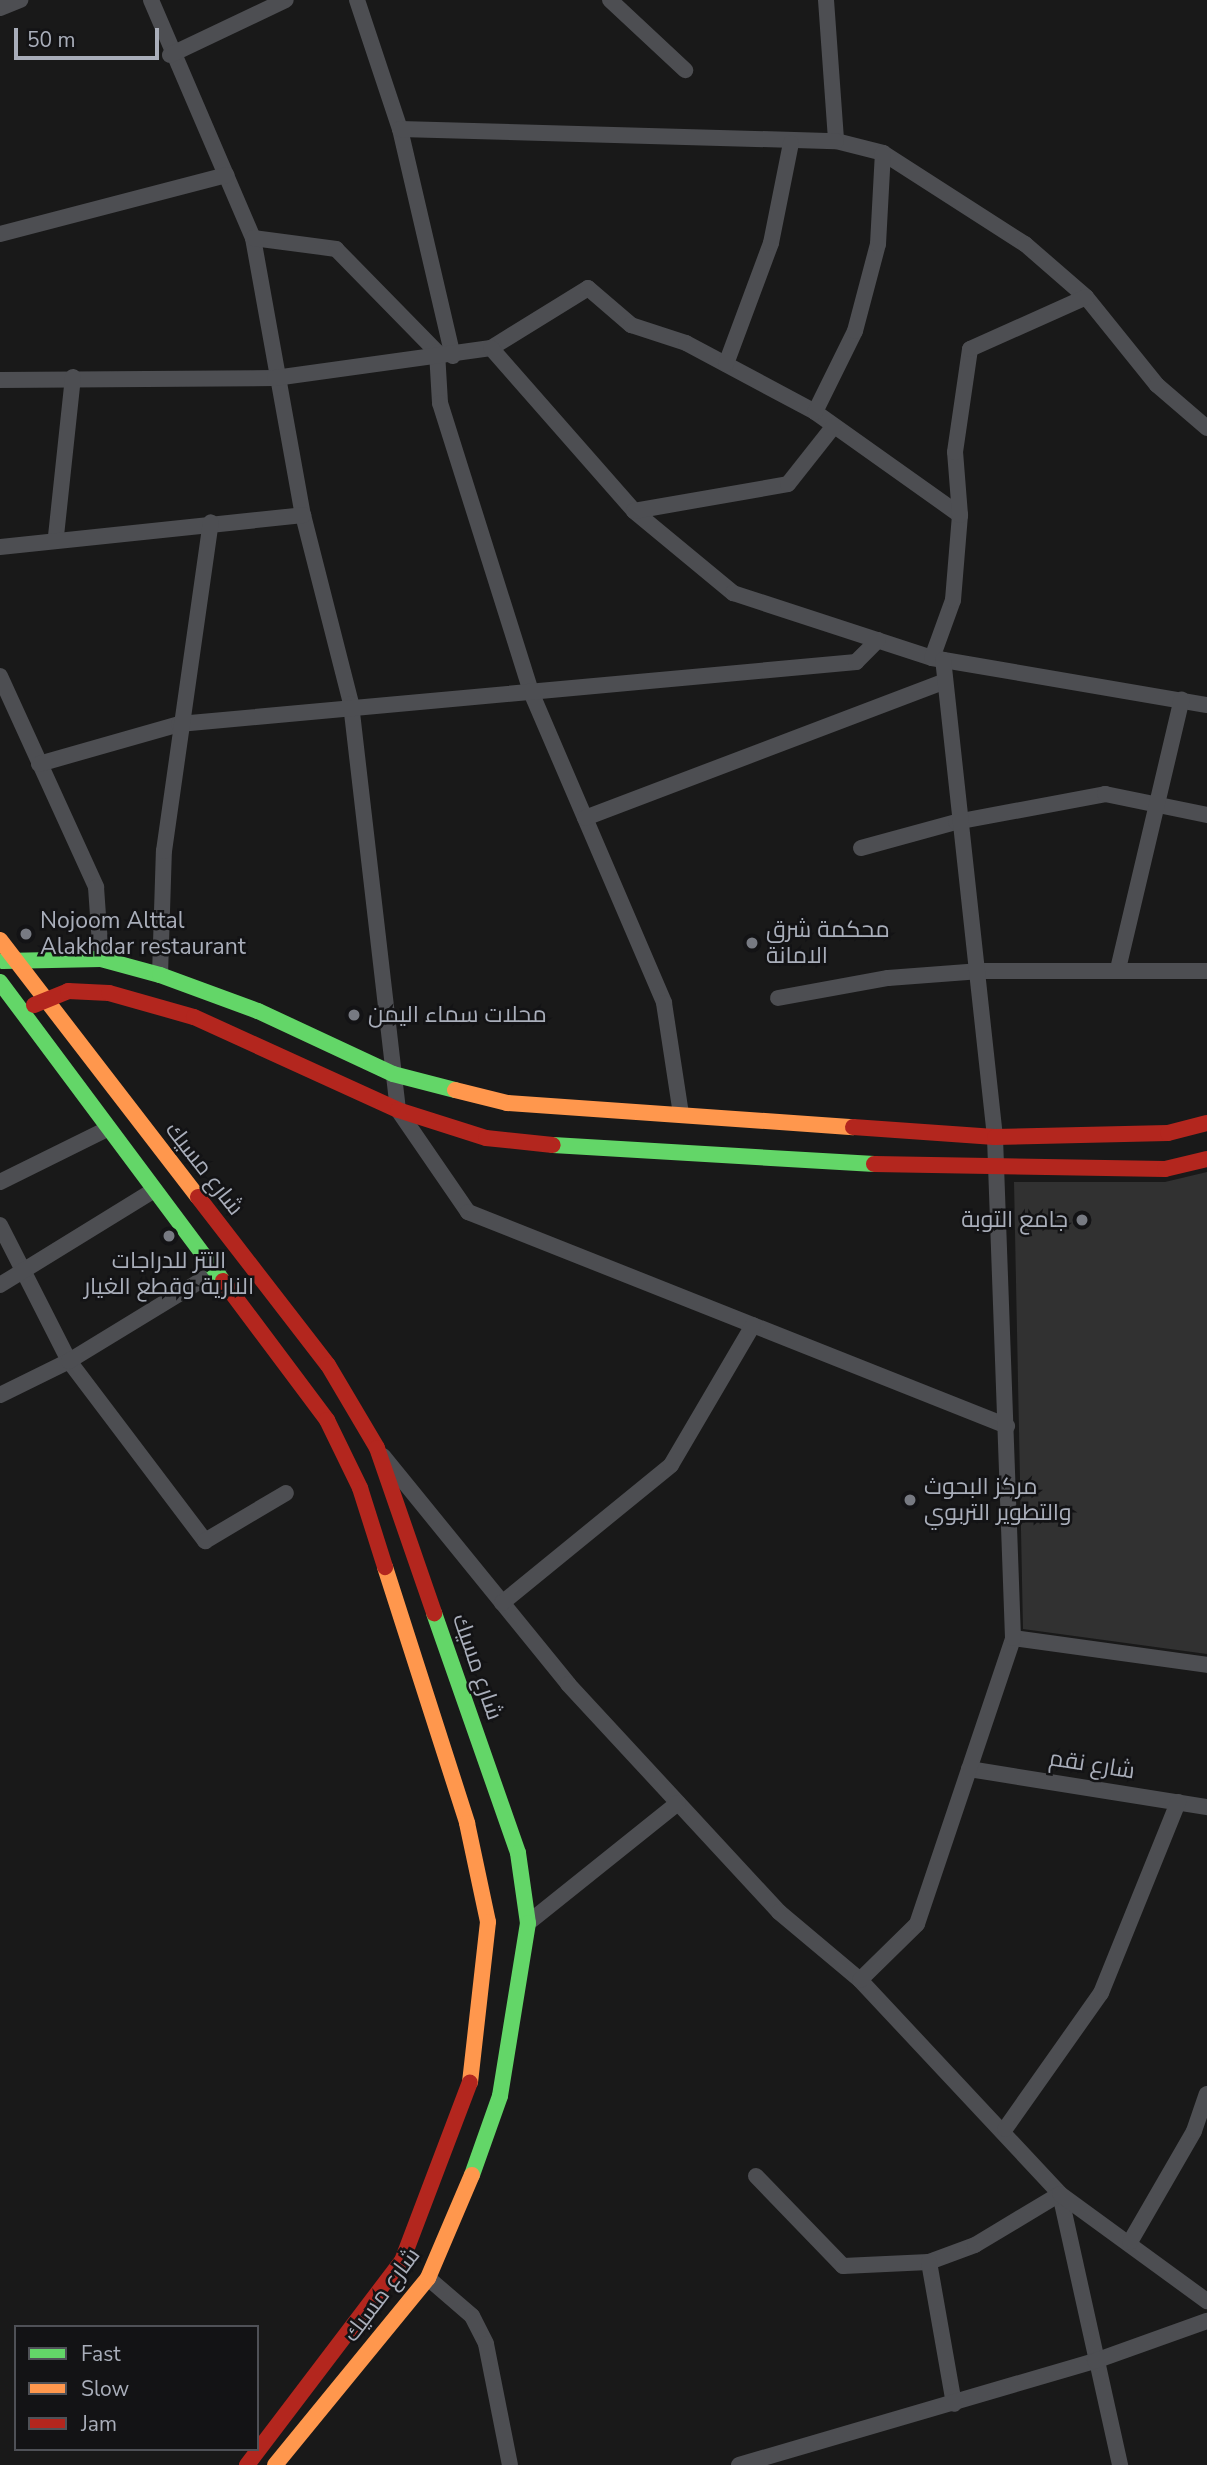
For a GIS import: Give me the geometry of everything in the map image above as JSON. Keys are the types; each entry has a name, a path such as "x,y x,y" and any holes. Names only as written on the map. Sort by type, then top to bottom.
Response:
{"street":[{"path":"0,8 20,0"},
{"path":"151,0 170,55 253,238 275,378 303,515 351,704 398,1110 468,1212 1007,1426"},
{"path":"170,55 286,0"},
{"path":"357,0 400,129 445,354 440,403 531,692 664,1003 681,1114"},
{"path":"610,0 685,70"},
{"path":"826,0 836,141"},
{"path":"400,129 791,143 836,141 883,153 1026,244 1086,298 1157,385 1207,428"},
{"path":"726,364 771,243 791,143"},
{"path":"815,412 855,331 878,244 883,153"},
{"path":"0,234 226,174"},
{"path":"253,238 335,249 445,354"},
{"path":"0,380 73,377 275,378 491,348 587,288 631,325 726,364 815,412 960,516"},
{"path":"860,1980 917,1924 1013,1638 995,1137 981,971 956,822 945,681 938,659 953,600 960,516 955,452 970,349 1086,298"},
{"path":"491,348 634,511 733,593 938,659 1207,705"},
{"path":"56,536 73,377"},
{"path":"634,511 788,484 833,427"},
{"path":"0,547 56,536 303,515"},
{"path":"159,975 178,724 211,522"},
{"path":"39,764 178,724 351,704 531,692 856,663 877,640"},
{"path":"0,676 96,887 101,960"},
{"path":"585,818 945,681"},
{"path":"1118,969 1161,803 1182,699"},
{"path":"861,848 956,822 1105,794 1161,803 1207,815"},
{"name":"شارع مسيك","path":"0,940 6,959 43,1000 328,1365 377,1448 518,1853 528,1923 500,2096 451,2234 428,2278 275,2465"},
{"path":"6,959 101,960 159,975 258,1012 393,1074 508,1103 995,1137 1168,1133 1207,1123"},
{"path":"778,998 888,978 981,971 1207,971"},
{"name":"شارع مسيك","path":"0,982 24,1012 105,1130 218,1270 327,1420 360,1488 467,1823 488,1922 470,2086 424,2214 402,2261 259,2449"},
{"path":"24,1012 43,1000 68,991 109,993 194,1017 398,1110 486,1138 678,1157 996,1169 1165,1169 1207,1159"},
{"path":"0,1182 105,1130"},
{"path":"0,1284 153,1191"},
{"path":"0,1225 69,1361 205,1541 286,1493"},
{"path":"0,1395 69,1361 218,1270"},
{"path":"502,1603 671,1465 753,1325"},
{"path":"377,1448 502,1603 678,1803 779,1912 860,1980 1005,2129 1060,2194 1207,2301"},
{"path":"1013,1638 1207,1665"},
{"name":"شارع نقم","path":"970,1769 1207,1807"},
{"path":"1005,2129 1101,1993 1178,1802"},
{"path":"528,1923 678,1803"},
{"path":"1129,2242 1201,2132 1207,2094"},
{"path":"756,2176 843,2266 929,2262 975,2245 1060,2194"},
{"path":"1060,2194 1120,2465"},
{"path":"929,2262 954,2404"},
{"path":"428,2278 472,2316 486,2344 510,2465"},
{"path":"739,2465 767,2461 1095,2361 1207,2321"},
{"name":"شارع مسيك","path":"247,2465 258,2451"}],"building":[{"path":"1207,1172 1207,1654 1023,1629 1014,1182 1165,1182"}],"traffic: fast":[{"path":"3,961 101,959 160,975 258,1011 393,1074 455,1090"},
{"path":"0,982 223,1281"},
{"path":"553,1145 874,1164"},
{"path":"434,1613 518,1853 528,1923 500,2096 472,2175"}],"traffic: slow":[{"path":"0,940 198,1197"},
{"path":"455,1090 507,1103 853,1127"},
{"path":"385,1567 467,1823 488,1922 470,2082"},
{"path":"275,2465 428,2278 472,2175"}],"traffic: jam":[{"path":"34,1005 68,991 109,993 194,1017 398,1110 486,1138 553,1145"},
{"path":"853,1127 995,1137 1168,1133 1207,1123"},
{"path":"874,1164 1165,1169 1207,1159"},
{"path":"198,1197 328,1365 377,1448 434,1613"},
{"path":"223,1281 327,1420 360,1488 385,1567"},
{"path":"259,2449 402,2261 470,2082"},
{"path":"247,2465 258,2451"}],"place":[{"name":"Nojoom Alttal Alakhdar restaurant","path":"26,934"},
{"name":"محكمة شرق الامانة","path":"752,943"},
{"name":"محلات سماء اليمن","path":"354,1015"},
{"name":"جامع التوبة","path":"1082,1220"},
{"name":"التتر للدراجات النارية وقطع الغيار","path":"169,1236"},
{"name":"مركز البحوث والتطوير التربوي","path":"910,1500"}]}
